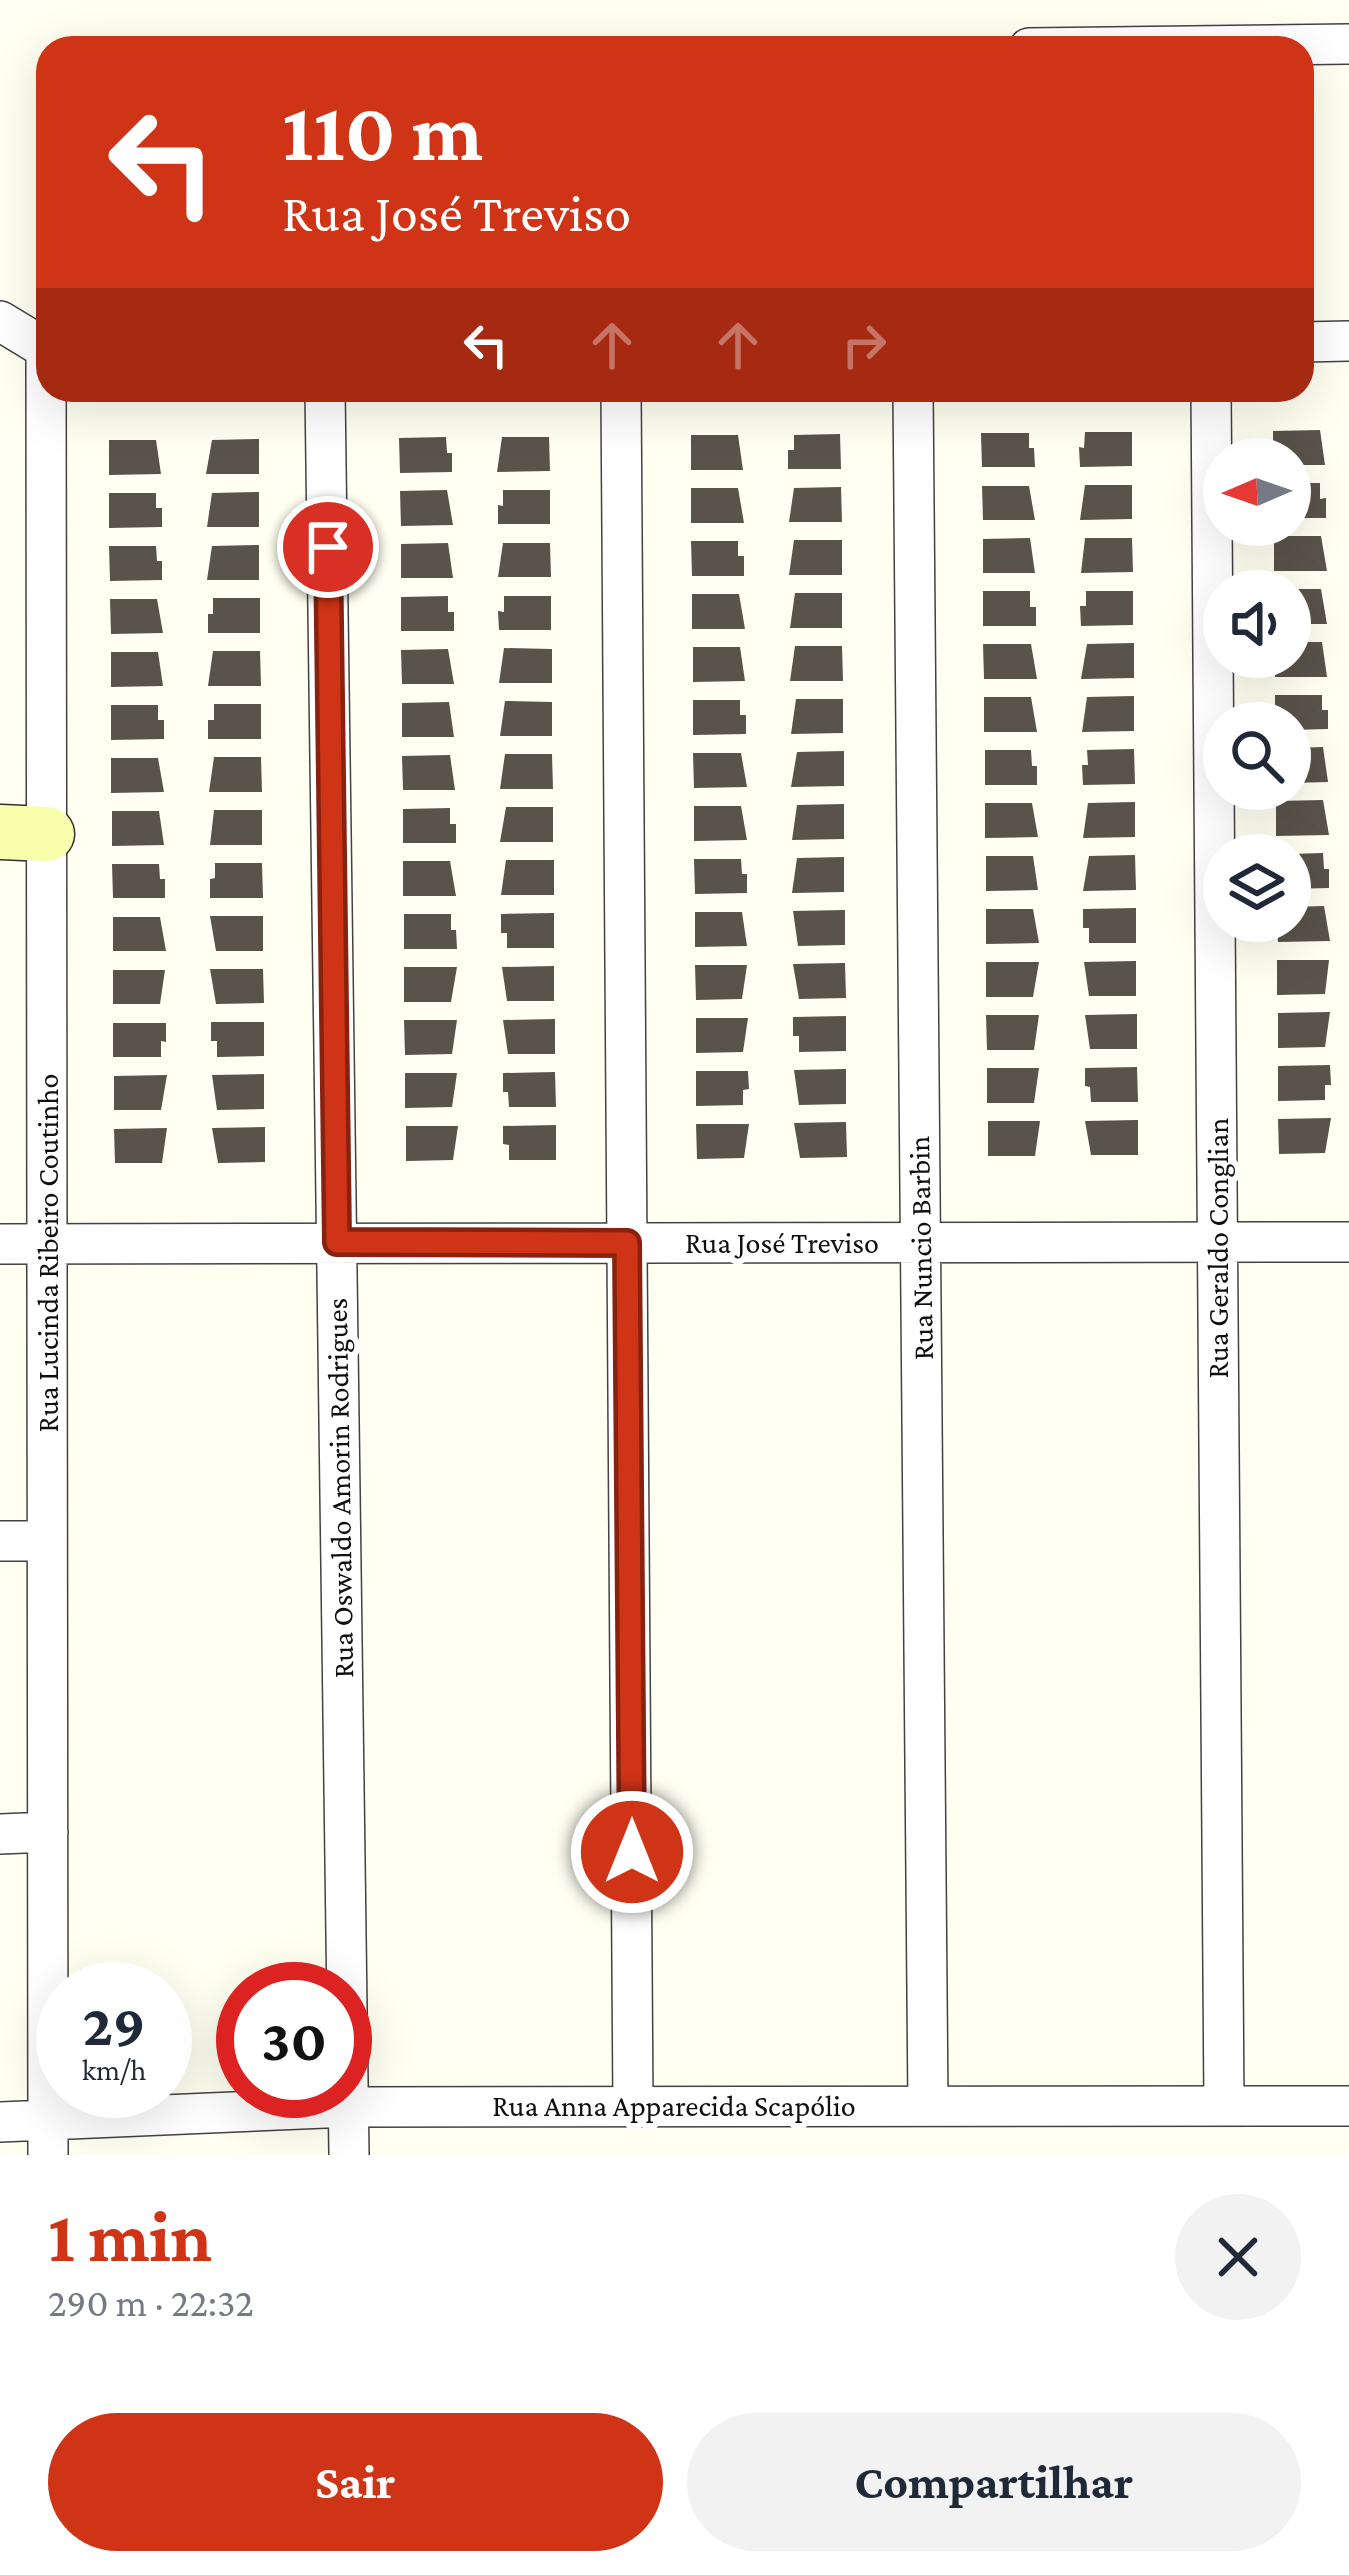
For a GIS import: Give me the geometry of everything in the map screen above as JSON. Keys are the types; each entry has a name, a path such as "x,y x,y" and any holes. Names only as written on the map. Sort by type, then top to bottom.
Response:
{"street":[{"path":"1314,44 1349,44"},
{"path":"0,321 36,343"},
{"path":"1314,342 1349,341"},
{"name":"Rua Lucinda Ribeiro Coutinho","path":"45,402 24,833 47,1244 48,2138"},
{"name":"Rua Oswaldo Amorin Rodrigues","path":"326,402 347,1962"},
{"path":"621,402 633,2107"},
{"name":"Rua Nuncio Barbin","path":"913,402 928,2106"},
{"name":"Rua Geraldo Conglian","path":"1211,402 1224,2106"},
{"name":"Rua José Treviso","path":"0,1244 1349,1242"},
{"path":"0,1541 47,1541"},
{"path":"0,1834 48,1832"},
{"name":"Rua Anna Apparecida Scapólio","path":"372,2107 1349,2106"},
{"name":"Rua Anna Apparecida Scapólio","path":"0,2122 48,2138 242,2118"},
{"name":"Rua Oswaldo Amorin Rodrigues","path":"349,2118 349,2155"}],"building":[{"path":"1320,430 1325,465 1311,465 1311,438 1273,438 1273,431"},
{"path":"1085,432 1132,432 1132,466 1080,467 1079,447 1084,448"},
{"path":"981,433 1029,433 1035,467 982,467"},
{"path":"840,434 841,469 788,469 794,435"},
{"path":"691,435 738,435 743,470 691,470"},
{"path":"446,437 452,472 400,473 399,438"},
{"path":"502,437 549,437 550,471 497,472"},
{"path":"259,439 259,474 206,474 212,440"},
{"path":"109,440 156,440 161,474 109,475"},
{"path":"1311,483 1320,483 1326,518 1311,518"},
{"path":"1085,485 1132,485 1132,519 1080,520"},
{"path":"982,486 1029,486 1035,520 983,520"},
{"path":"841,487 842,522 789,522 794,488"},
{"path":"691,488 738,488 744,523 691,523"},
{"path":"447,490 453,525 401,526 400,491"},
{"path":"503,490 550,490 550,524 498,524"},
{"path":"259,492 259,527 207,527 212,493"},
{"path":"109,493 156,493 162,527 109,528"},
{"path":"1311,536 1321,536 1327,571 1274,570 1274,546 1311,546"},
{"path":"1030,538 1035,573 983,573 983,539"},
{"path":"1085,538 1132,538 1133,572 1081,573"},
{"path":"794,540 842,540 842,575 789,575"},
{"path":"691,541 738,541 744,576 692,576"},
{"path":"448,543 453,578 401,578 401,544"},
{"path":"503,543 550,543 551,577 498,577"},
{"path":"259,545 259,580 207,580 212,546"},
{"path":"109,546 156,546 162,580 110,581"},
{"path":"1311,589 1321,589 1327,624 1311,624"},
{"path":"983,591 1030,591 1036,626 983,626"},
{"path":"1086,591 1133,591 1133,625 1081,626 1080,606 1086,606"},
{"path":"795,593 842,593 842,628 790,628"},
{"path":"692,594 739,594 745,629 692,629"},
{"path":"448,596 454,631 401,631 401,597"},
{"path":"504,596 551,596 551,630 499,630 498,611 504,612"},
{"path":"213,598 260,598 260,633 208,633"},
{"path":"110,599 157,599 163,633 111,634"},
{"path":"1311,642 1322,642 1327,677 1311,677"},
{"path":"1134,643 1134,678 1081,679 1087,644"},
{"path":"983,644 1031,644 1037,679 984,679"},
{"path":"795,646 842,646 843,681 790,681"},
{"path":"693,647 740,647 745,681 693,682"},
{"path":"504,648 552,649 552,683 499,683"},
{"path":"448,649 454,684 402,684 401,650"},
{"path":"213,651 260,651 261,686 208,686"},
{"path":"111,652 158,652 163,686 111,687"},
{"path":"1275,695 1322,695 1328,729 1311,729 1311,702 1275,702"},
{"path":"1134,696 1134,731 1082,732 1087,697"},
{"path":"984,697 1031,697 1037,732 984,732"},
{"path":"796,699 843,699 843,733 791,734"},
{"path":"693,700 740,700 746,734 693,735"},
{"path":"505,701 552,702 552,736 500,736"},
{"path":"449,702 454,737 402,737 402,703"},
{"path":"214,704 261,704 261,739 208,739"},
{"path":"111,705 158,705 164,739 111,740"},
{"path":"1311,747 1323,747 1328,782 1311,782"},
{"path":"1134,749 1135,784 1083,785 1087,750"},
{"path":"985,750 1031,750 1037,785 985,785"},
{"path":"844,751 844,786 791,787 797,752"},
{"path":"693,753 741,753 747,787 694,788"},
{"path":"505,754 552,754 553,789 500,789"},
{"path":"450,755 455,790 403,790 402,756"},
{"path":"214,757 261,757 262,792 209,792"},
{"path":"111,758 158,758 164,792 111,793"},
{"path":"1311,800 1323,800 1329,835 1276,834 1276,810 1311,810"},
{"path":"1135,802 1135,837 1083,838 1088,803"},
{"path":"985,803 1032,803 1038,837 985,838"},
{"path":"844,804 844,839 792,840 797,805"},
{"path":"694,806 741,806 747,840 694,841"},
{"path":"506,807 553,807 553,842 500,842"},
{"path":"450,808 456,843 403,843 403,809"},
{"path":"214,810 262,810 262,845 210,845"},
{"path":"112,811 159,811 164,845 112,846"},
{"path":"1311,853 1323,853 1329,888 1311,888"},
{"path":"1135,855 1136,890 1083,891 1089,856"},
{"path":"986,856 1033,856 1038,890 986,891"},
{"path":"844,857 844,892 792,893 797,858"},
{"path":"694,859 741,859 747,893 695,894"},
{"path":"506,860 554,860 554,895 501,895"},
{"path":"403,861 450,861 456,896 403,896"},
{"path":"215,863 262,863 263,898 210,898"},
{"path":"112,864 159,864 165,898 113,898"},
{"path":"1311,906 1324,906 1330,941 1311,941"},
{"path":"1136,908 1136,943 1089,943 1083,909"},
{"path":"986,909 1033,909 1039,943 986,944"},
{"path":"845,910 845,945 798,946 793,911"},
{"path":"695,912 742,912 747,946 695,947"},
{"path":"554,913 554,948 507,948 501,914"},
{"path":"404,914 451,914 457,949 404,949"},
{"path":"210,916 263,916 263,951 216,951"},
{"path":"113,917 160,917 166,951 113,951"},
{"path":"1277,960 1329,960 1325,994 1277,995"},
{"path":"1136,961 1136,996 1089,996 1084,962"},
{"path":"986,962 1039,962 1033,997 986,997"},
{"path":"845,963 846,998 799,999 793,964"},
{"path":"695,965 747,965 742,999 696,1000"},
{"path":"554,966 554,1001 507,1001 502,967"},
{"path":"404,967 457,967 451,1002 404,1002"},
{"path":"210,969 263,969 264,1003 216,1004"},
{"path":"113,970 165,970 160,1004 113,1004"},
{"path":"1330,1012 1325,1047 1278,1048 1278,1013"},
{"path":"1137,1014 1137,1049 1090,1049 1085,1015"},
{"path":"986,1015 1039,1015 1034,1050 987,1050"},
{"path":"846,1016 846,1051 799,1052 793,1017"},
{"path":"696,1018 748,1018 743,1052 696,1053"},
{"path":"555,1019 555,1054 508,1054 503,1020"},
{"path":"404,1020 457,1020 452,1054 405,1055"},
{"path":"211,1022 264,1022 264,1056 217,1057"},
{"path":"113,1023 166,1023 161,1057 113,1057"},
{"path":"1330,1065 1331,1085 1325,1085 1325,1100 1278,1101 1278,1066"},
{"path":"1137,1067 1138,1102 1091,1102 1085,1068"},
{"path":"987,1068 1039,1068 1034,1103 987,1103"},
{"path":"846,1069 846,1104 799,1105 794,1070"},
{"path":"696,1071 748,1071 749,1089 743,1090 743,1105 696,1106"},
{"path":"555,1072 556,1107 509,1107 503,1073"},
{"path":"405,1073 457,1073 452,1107 405,1108"},
{"path":"264,1074 264,1109 217,1110 212,1075"},
{"path":"167,1075 161,1110 114,1110 114,1076"},
{"path":"1331,1118 1325,1153 1279,1154 1278,1119"},
{"path":"1138,1120 1138,1155 1091,1155 1085,1121"},
{"path":"988,1121 1040,1121 1035,1156 988,1156"},
{"path":"846,1122 847,1157 800,1158 794,1123"},
{"path":"696,1124 749,1124 744,1158 697,1159"},
{"path":"556,1125 556,1160 509,1160 503,1126"},
{"path":"406,1126 458,1126 453,1160 406,1161"},
{"path":"265,1127 265,1162 218,1163 212,1128"},
{"path":"167,1128 162,1163 115,1163 114,1129"}],"route":[{"path":"328,547 337,1242 627,1243 632,1852"}]}
